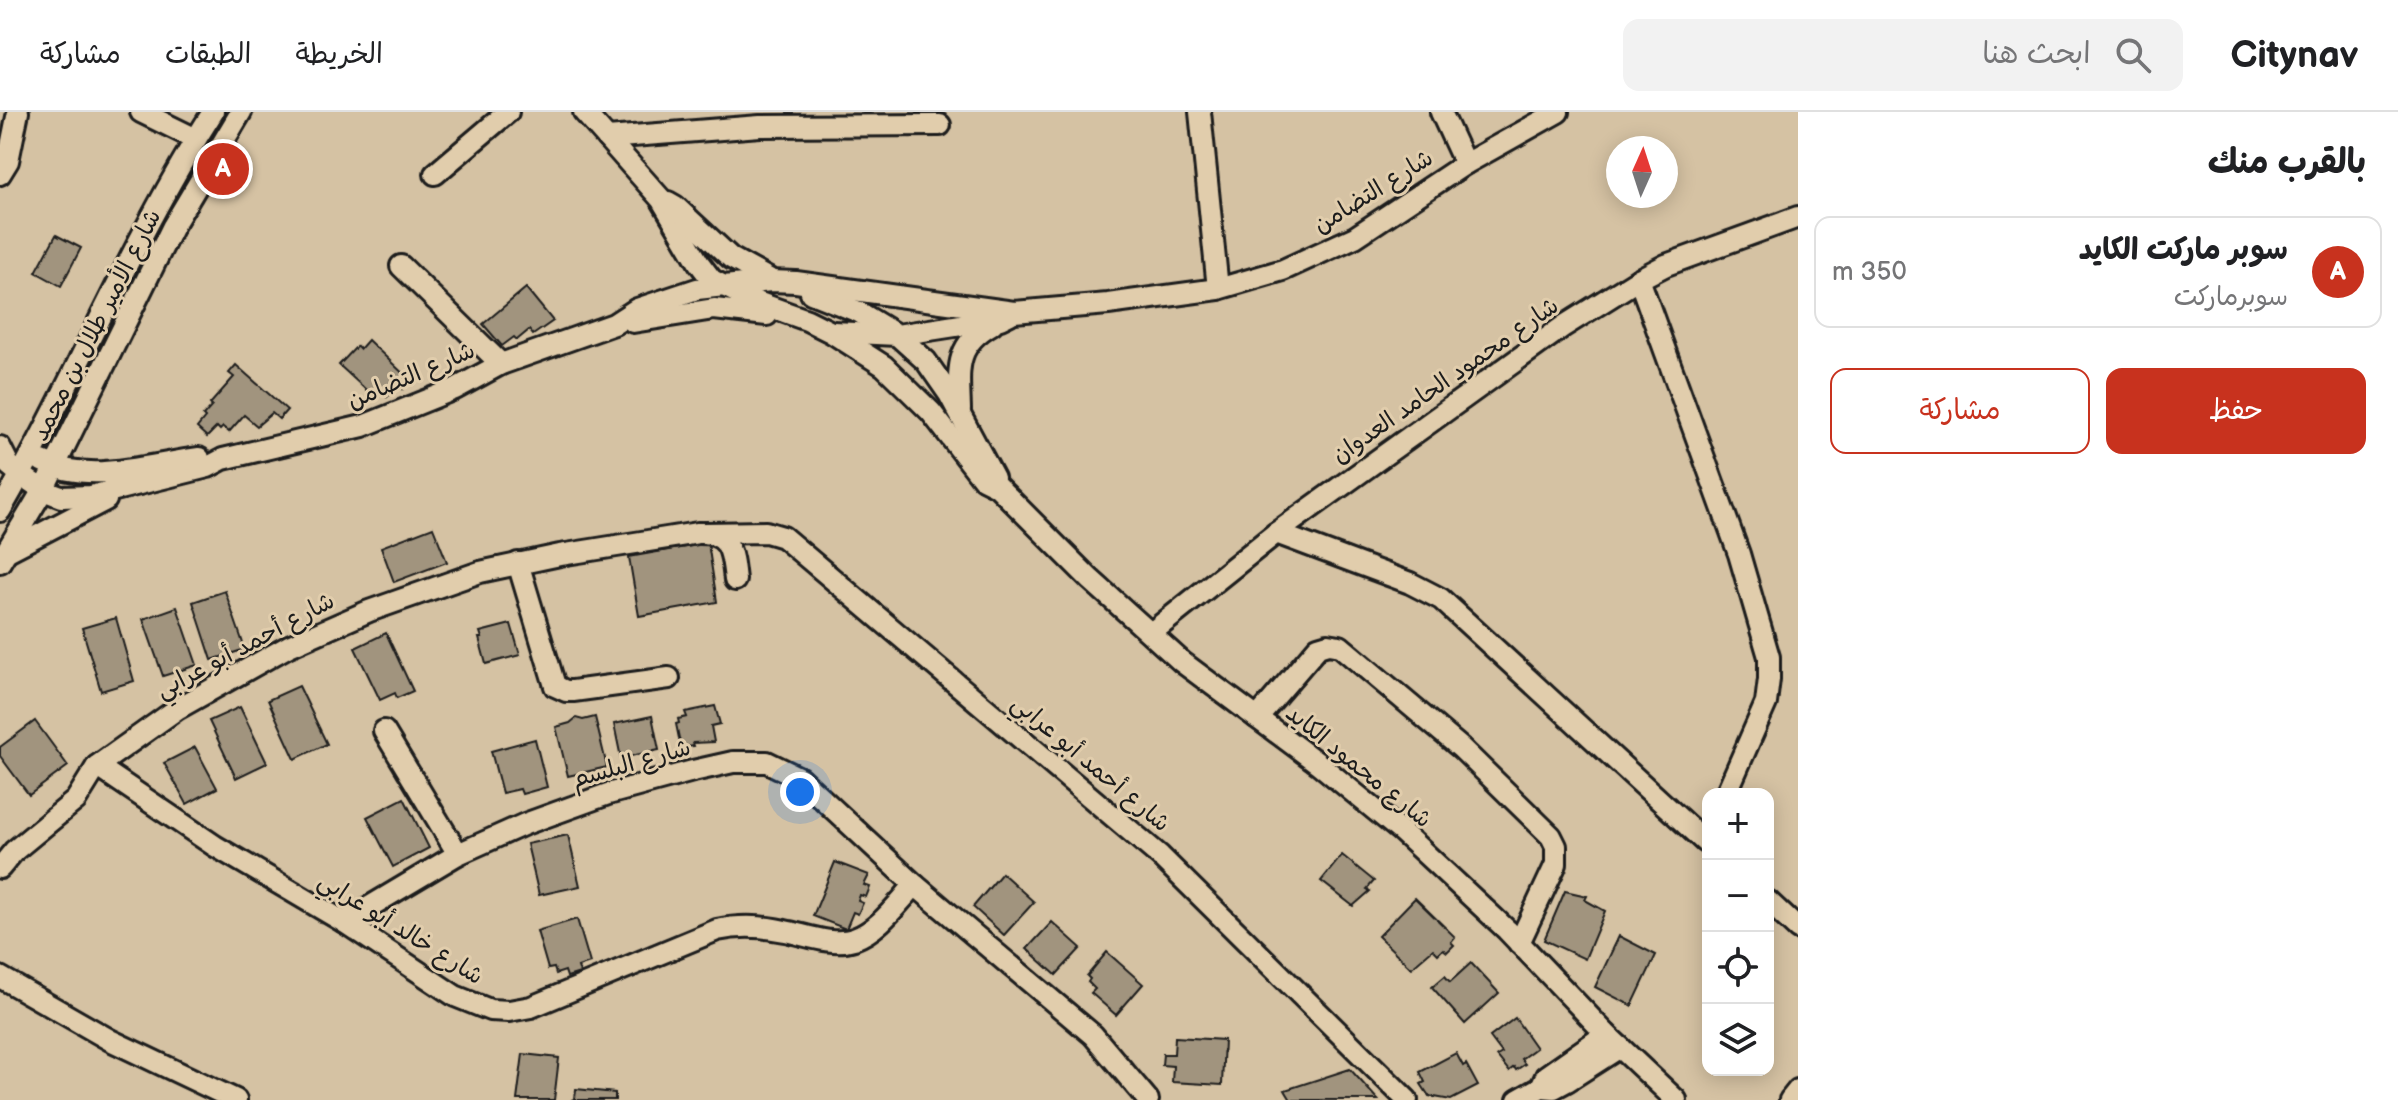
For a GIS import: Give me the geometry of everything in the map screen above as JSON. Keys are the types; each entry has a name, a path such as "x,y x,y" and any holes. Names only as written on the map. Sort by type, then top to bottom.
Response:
{"street":[{"path":"0,174 8,161 18,112"},
{"path":"141,112 196,139"},
{"name":"شارع الأمير طلال بن محمد","path":"0,511 32,456 121,276 213,112"},
{"name":"شارع الأمير طلال بن محمد","path":"3,557 43,490 173,226 241,112"},
{"path":"435,174 508,112"},
{"name":"شارع محمود الكايد","path":"584,112 661,199 699,263 718,285 831,332 902,381 931,412 983,479 997,486 1090,579 1201,677 1319,764 1402,832 1519,943 1613,1041 1676,1100"},
{"path":"1200,112 1218,289"},
{"path":"1441,112 1465,164"},
{"name":"شارع التضامن","path":"614,324 677,313 734,310 788,319 831,332 897,335 1007,316 1218,289 1283,270 1355,237 1465,164 1558,112"},
{"path":"607,138 760,126 940,125"},
{"name":"شارع محمود الكايد","path":"661,199 675,206 731,258 771,281 845,306 897,335 937,373 993,472 997,486"},
{"name":"شارع محمود الحامد العدوان","path":"1151,633 1276,533 1564,326 1639,279 1695,253 1798,217"},
{"path":"401,266 501,364"},
{"path":"1639,279 1739,554 1769,657 1766,703 1729,788"},
{"name":"شارع التضامن","path":"223,459 206,457 88,473 54,467 19,449 2,449 9,465 21,475 43,490 61,497 78,498 144,483 208,467 223,459 363,426 455,389 501,364 614,324 637,309 718,285 771,281 999,308 1007,316"},
{"path":"960,414 959,369 962,354 978,331 1007,316"},
{"path":"3,557 79,513 144,483"},
{"name":"شارع أحمد أبو عرابي","path":"0,868 14,851 76,800 97,766 177,709 289,646 369,611 480,572 705,533 766,532 783,537 1160,856 1407,1100"},
{"path":"705,533 713,533 724,540 732,552 735,580"},
{"path":"1276,533 1410,583 1441,599 1702,836"},
{"path":"518,563 555,686 573,691 669,678"},
{"path":"1257,718 1318,647 1333,644 1340,646 1461,748 1551,836 1556,846 1556,864 1519,943"},
{"path":"384,731 458,854"},
{"name":"شارع البلسم","path":"344,922 458,854 525,824 608,794 733,762 767,762 800,778 915,885 1093,1035 1148,1100"},
{"name":"شارع خالد أبو عرابي","path":"97,766 215,846 344,922 455,996 490,1010 531,1007 734,926 769,928 835,941 852,939 881,921 915,885"},
{"path":"1774,907 1798,929"},
{"path":"0,977 110,1040 236,1100"},
{"path":"1518,1100 1541,1087 1546,1076 1613,1041"},
{"path":"1790,1100 1798,1090"}],"building":[{"path":"56,235 81,248 61,286 36,272"},
{"path":"526,288 553,321 533,335 529,330 517,340 514,337 502,346 483,324"},
{"path":"368,340 411,381 403,389 399,385 387,397 382,392 376,399 339,365 357,346 360,349"},
{"path":"236,365 287,410 279,419 272,413 257,426 244,415 229,432 217,427 207,437 197,428 212,406 210,404 234,377 229,373"},
{"path":"433,527 447,562 394,582 381,547"},
{"path":"708,543 717,602 639,616 629,557"},
{"path":"225,591 245,649 212,660 193,602"},
{"path":"177,607 197,665 163,676 143,619"},
{"path":"116,618 134,681 101,691 82,628"},
{"path":"511,624 520,655 486,664 480,632"},
{"path":"386,633 413,691 397,698 395,693 380,700 355,648"},
{"path":"299,686 327,744 295,759 268,700"},
{"path":"715,706 720,724 711,726 714,742 693,743 694,746 681,748 676,724 679,723 678,719 687,717 685,712"},
{"path":"240,707 267,763 236,778 209,721"},
{"path":"652,716 659,750 621,758 614,724"},
{"path":"595,717 607,767 568,776 556,727 576,718"},
{"path":"35,721 68,766 29,795 0,756 0,747"},
{"path":"535,739 547,787 522,794 520,789 502,793 491,751"},
{"path":"195,747 217,788 187,804 164,763"},
{"path":"404,798 429,848 393,867 367,817"},
{"path":"568,835 580,886 539,895 527,844"},
{"path":"1342,855 1374,881 1367,889 1370,891 1353,906 1321,881"},
{"path":"835,862 869,875 864,885 870,887 866,897 860,895 858,901 863,903 858,914 853,912 846,929 813,916"},
{"path":"1002,873 1034,902 1004,935 973,907"},
{"path":"1565,891 1587,896 1585,900 1605,911 1585,959 1544,940"},
{"path":"1415,898 1455,937 1451,942 1454,945 1447,952 1443,949 1438,954 1433,949 1411,968 1378,936"},
{"path":"577,919 590,963 578,967 580,973 567,977 565,971 556,974 554,968 548,969 537,931"},
{"path":"1052,922 1081,948 1056,975 1027,949"},
{"path":"1619,936 1656,955 1632,1006 1595,987"},
{"path":"1107,952 1143,984 1116,1015 1091,993 1095,989 1087,976"},
{"path":"1471,963 1499,993 1465,1024 1432,987 1445,976 1450,982"},
{"path":"1515,1018 1536,1048 1521,1059 1525,1064 1509,1071 1497,1056 1502,1053 1490,1037"},
{"path":"1175,1037 1224,1040 1222,1085 1172,1082 1173,1066 1162,1065 1163,1054 1174,1054"},
{"path":"1456,1053 1478,1086 1451,1100 1429,1096 1421,1084 1425,1082 1420,1072"},
{"path":"523,1054 559,1058 554,1100 517,1100"},
{"path":"1350,1069 1378,1100 1291,1100 1285,1090"},
{"path":"576,1089 615,1093 615,1100 571,1100 575,1099"}],"place":[{"name":"سوبر ماركت الكايد","path":"223,169"}]}
